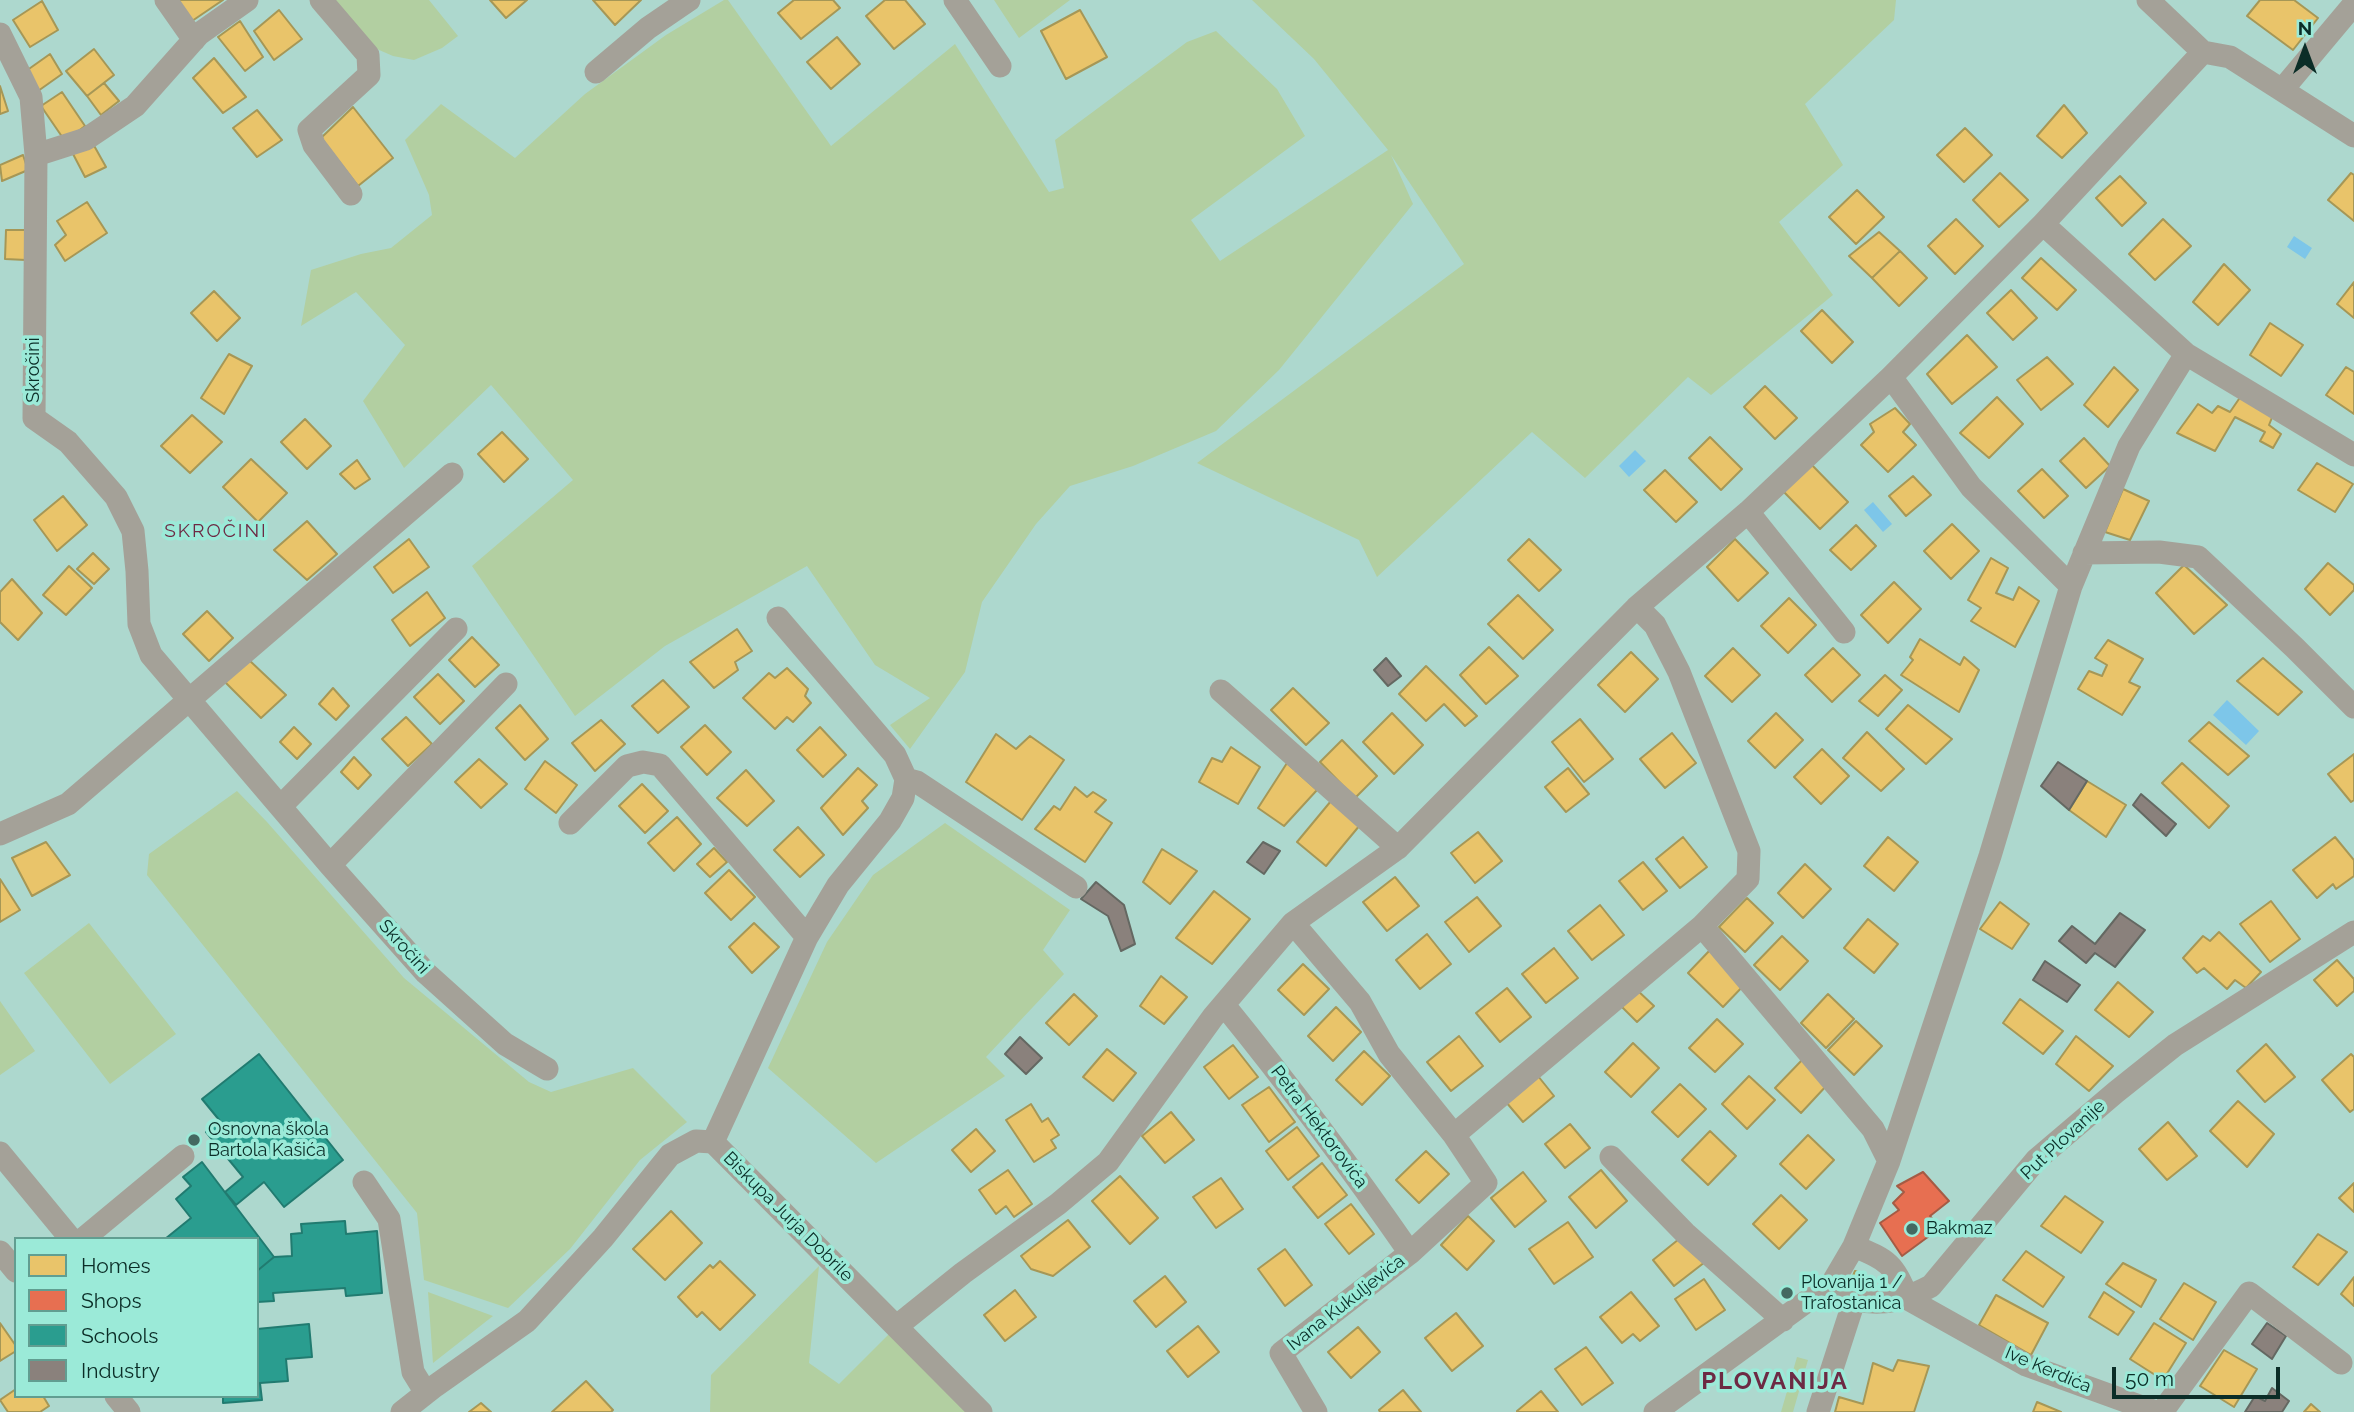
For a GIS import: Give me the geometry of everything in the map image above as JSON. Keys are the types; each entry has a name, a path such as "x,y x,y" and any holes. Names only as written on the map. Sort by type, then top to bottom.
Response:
{"street":[{"path":"166,0 194,40"},
{"path":"36,155 86,139 135,106 194,40 247,0"},
{"path":"321,0 368,55 369,75 309,130 314,145 351,194"},
{"path":"596,72 648,29 689,0"},
{"path":"955,0 1000,66"},
{"path":"2148,0 2203,52 2230,57 2354,136"},
{"path":"2282,90 2354,4"},
{"name":"Skročini","path":"0,34 31,97 36,155 34,418 68,442 116,497 133,531 139,624 151,655 330,865 426,972 505,1044 547,1069"},
{"path":"897,1326 963,1273 1058,1204 1108,1162 1224,1005 1293,923 1398,848 1637,607 1748,512 1891,377 2043,224 2203,52"},
{"path":"2043,224 2186,354 2354,455"},
{"path":"1655,1412 1810,1299 1827,1292 1854,1245 1889,1161 1990,856 2071,586 2129,446 2186,354"},
{"path":"1891,377 1971,487 2071,586"},
{"path":"0,834 68,804 452,474"},
{"path":"1748,512 1844,632"},
{"path":"2084,553 2159,552 2198,557 2286,638 2354,707"},
{"path":"1293,923 1360,1002 1389,1054 1454,1135 1702,926 1748,879 1749,850 1679,672 1655,625 1637,607"},
{"path":"713,1142 807,937 838,885 890,821 903,798 906,779 895,755 778,618"},
{"path":"281,806 456,629"},
{"path":"330,865 506,684"},
{"path":"1221,691 1398,848"},
{"path":"570,823 628,766 643,762 660,765 807,937"},
{"path":"906,779 917,782 1076,887"},
{"path":"1702,926 1873,1129 1889,1161"},
{"name":"Put Plovanije","path":"1908,1299 1931,1286 2036,1160 2116,1091 2175,1045 2354,932"},
{"name":"Petra Hektorovića","path":"1224,1005 1291,1089 1410,1253"},
{"name":"Ivana Kukuljevića","path":"1316,1412 1281,1353 1410,1253 1486,1183 1454,1135"},
{"name":"Biskupa Jurja Dobrile","path":"402,1412 527,1321 603,1238 670,1155 695,1141 713,1142 981,1412"},
{"path":"0,1153 69,1237"},
{"path":"85,1237 183,1156"},
{"path":"1611,1157 1685,1233 1783,1320"},
{"path":"364,1182 388,1219 413,1372 426,1393"},
{"path":"1827,1292 1854,1301 1908,1299 1888,1262 1854,1245"},
{"path":"0,1252 14,1269"},
{"path":"2162,1412 2249,1293 2341,1363"},
{"name":"Ive Kerdića","path":"1908,1299 2026,1365 2156,1412"},
{"path":"1818,1412 1854,1301"},
{"path":"118,1398 129,1412"}],"green space":[{"path":"330,0 429,0 458,36 442,48 414,60 393,56 363,43"},
{"path":"728,0 831,146 955,44 1049,192 1064,188 1055,140 1187,42 1216,31 1277,89 1305,136 1191,220 1220,261 1388,150 1314,59 1252,0 1896,0 1894,20 1805,104 1843,165 1779,222 1833,295 1711,395 1688,377 1585,478 1532,432 1377,577 1359,540 1197,463 1464,264 1391,155 1413,204 1279,370 1216,431 1133,466 1070,486 1036,524 982,602 965,672 910,749 890,725 930,698 875,665 807,566 665,646 575,716 472,566 573,480 491,385 404,468 363,401 405,345 356,292 301,326 311,270 361,254 391,248 432,215 429,195 405,140 441,104 515,158 585,94 666,35"},
{"path":"994,0 1070,0 1019,38"},
{"path":"237,791 404,978 529,1082 551,1092 633,1068 687,1122 640,1160 570,1249 508,1308 424,1280 417,1213 147,875 149,854"},
{"path":"945,823 1070,910 1043,950 1064,974 986,1057 1005,1076 876,1163 768,1068 827,942 873,875"},
{"path":"89,923 176,1034 110,1084 24,973"},
{"path":"0,1001 35,1051 0,1075"},
{"path":"819,1266 809,1363 839,1384 897,1326 969,1412 710,1412 711,1375"},
{"path":"428,1292 493,1316 433,1363"},
{"path":"1797,1357 1808,1360 1793,1412 1781,1412"}],"water":[{"path":"2294,236 2312,248 2305,259 2287,247"},
{"path":"1635,450 1646,461 1629,477 1619,466"},
{"path":"1873,502 1892,524 1883,532 1864,510"},
{"path":"2227,700 2259,731 2246,745 2213,715"}],"building: Homes":[{"path":"177,0 223,0 192,21"},
{"path":"490,0 527,0 506,18"},
{"path":"593,0 641,0 615,25"},
{"path":"794,0 833,0 840,8 801,39 778,13"},
{"path":"885,0 905,0 925,24 894,49 866,16"},
{"path":"2260,0 2294,0 2318,18 2293,50 2247,16"},
{"path":"42,1 58,30 30,47 13,20"},
{"path":"279,10 302,39 274,60 254,31"},
{"path":"1080,10 1107,57 1066,79 1041,31"},
{"path":"240,21 263,57 245,71 218,37"},
{"path":"837,37 860,64 831,89 807,62"},
{"path":"94,49 114,75 87,96 66,71"},
{"path":"50,54 62,74 38,91 26,71"},
{"path":"214,58 246,97 223,113 193,78"},
{"path":"104,83 119,101 101,115 87,96"},
{"path":"0,86 8,111 0,114"},
{"path":"62,92 85,126 65,141 41,106"},
{"path":"2064,105 2087,133 2062,158 2037,136"},
{"path":"353,107 393,158 358,186 321,138"},
{"path":"257,110 282,140 257,157 233,128"},
{"path":"1965,128 1992,155 1964,182 1937,155"},
{"path":"92,142 106,167 85,177 72,152"},
{"path":"23,155 28,170 2,181 0,165"},
{"path":"2000,173 2028,200 1999,227 1973,200"},
{"path":"2351,173 2354,175 2354,221 2328,200"},
{"path":"2120,176 2146,203 2122,226 2096,198"},
{"path":"1857,190 1884,217 1856,244 1829,217"},
{"path":"87,202 107,233 65,261 55,245 66,235 57,221"},
{"path":"1956,219 1983,246 1955,274 1928,246"},
{"path":"2163,219 2191,246 2155,280 2129,254"},
{"path":"6,230 25,230 26,260 5,259"},
{"path":"1879,232 1900,251 1872,278 1849,256"},
{"path":"1900,251 1927,278 1899,306 1872,278"},
{"path":"2041,258 2076,290 2057,310 2022,278"},
{"path":"2224,264 2250,290 2218,325 2193,302"},
{"path":"2354,282 2354,318 2337,304"},
{"path":"2011,290 2037,318 2013,340 1987,313"},
{"path":"214,291 240,318 217,341 191,313"},
{"path":"1822,310 1853,342 1832,363 1801,331"},
{"path":"2270,323 2303,345 2281,376 2250,355"},
{"path":"1967,335 1997,367 1952,404 1927,374"},
{"path":"229,354 252,366 224,414 201,398"},
{"path":"2047,357 2073,384 2041,410 2017,380"},
{"path":"2114,367 2138,390 2108,427 2084,405"},
{"path":"2346,367 2354,372 2354,414 2326,395"},
{"path":"1765,386 1797,418 1775,439 1744,407"},
{"path":"2241,396 2273,415 2269,425 2281,434 2273,448 2260,441 2265,432 2235,417 2215,451 2177,433 2198,404 2212,413 2218,406 2230,412"},
{"path":"1997,397 2023,424 1989,458 1960,433"},
{"path":"1895,408 1910,424 1903,432 1916,445 1888,472 1861,445 1874,432 1870,424"},
{"path":"192,415 222,442 190,473 161,446"},
{"path":"305,419 331,446 307,469 281,442"},
{"path":"502,432 528,459 504,482 478,454"},
{"path":"1710,437 1742,469 1721,490 1689,458"},
{"path":"2084,438 2110,466 2086,488 2060,461"},
{"path":"251,459 287,493 258,522 223,487"},
{"path":"357,460 370,479 355,489 340,474"},
{"path":"1810,463 1848,502 1820,529 1782,490"},
{"path":"2317,463 2353,484 2335,512 2298,490"},
{"path":"2042,469 2068,496 2044,518 2018,491"},
{"path":"1665,470 1697,502 1676,522 1644,490"},
{"path":"1913,476 1931,495 1906,516 1889,496"},
{"path":"2123,489 2149,501 2130,540 2105,532"},
{"path":"63,496 87,525 57,551 34,520"},
{"path":"307,521 337,554 307,580 274,550"},
{"path":"1952,524 1979,551 1951,579 1924,551"},
{"path":"1856,525 1876,546 1851,570 1830,550"},
{"path":"409,539 429,567 393,593 374,567"},
{"path":"1529,539 1561,570 1539,591 1508,560"},
{"path":"1735,539 1768,573 1738,601 1707,567"},
{"path":"93,553 109,569 94,584 77,569"},
{"path":"1991,558 2008,568 1996,593 2013,600 2019,587 2039,601 2015,647 1971,621 1981,608 1968,600"},
{"path":"2328,563 2354,585 2354,590 2330,615 2305,589"},
{"path":"2184,565 2227,605 2194,634 2156,593"},
{"path":"69,566 92,588 66,615 43,595"},
{"path":"12,579 42,613 18,640 0,622 0,592"},
{"path":"1894,582 1921,609 1888,643 1861,615"},
{"path":"427,592 445,618 410,646 392,620"},
{"path":"1518,595 1553,630 1523,659 1488,624"},
{"path":"1789,598 1816,625 1788,653 1761,626"},
{"path":"207,611 233,638 209,661 183,634"},
{"path":"737,629 752,651 735,662 738,670 714,688 690,662"},
{"path":"472,637 499,665 475,687 449,660"},
{"path":"1920,639 1960,665 1964,657 1979,670 1959,712 1901,675 1913,660 1910,657"},
{"path":"2108,640 2143,659 2129,682 2140,687 2122,715 2078,689 2089,671 2102,676 2107,665 2095,658"},
{"path":"1489,647 1518,676 1486,704 1460,675"},
{"path":"1733,648 1760,675 1732,702 1705,676"},
{"path":"1833,648 1860,675 1832,702 1805,675"},
{"path":"1631,652 1658,679 1625,712 1598,685"},
{"path":"2263,658 2302,692 2278,715 2237,681"},
{"path":"249,660 286,695 261,718 225,682"},
{"path":"1426,666 1477,716 1465,726 1444,704 1426,721 1399,694"},
{"path":"787,668 808,689 805,696 811,703 793,722 787,717 775,729 743,698 769,673 775,678"},
{"path":"438,674 464,701 440,724 414,697"},
{"path":"1885,675 1902,690 1878,716 1859,701"},
{"path":"663,680 689,707 658,733 632,706"},
{"path":"333,688 349,706 336,720 319,704"},
{"path":"1293,688 1329,723 1306,745 1271,710"},
{"path":"520,705 548,739 525,760 496,728"},
{"path":"1908,705 1952,739 1926,764 1886,729"},
{"path":"1392,713 1423,745 1394,774 1363,742"},
{"path":"1776,713 1803,740 1775,768 1748,741"},
{"path":"406,717 432,744 408,766 382,739"},
{"path":"1580,719 1613,759 1584,782 1552,742"},
{"path":"601,720 625,744 595,771 572,743"},
{"path":"2209,722 2249,756 2228,775 2189,741"},
{"path":"705,725 731,752 707,775 681,747"},
{"path":"294,727 311,744 297,759 280,742"},
{"path":"820,727 846,755 823,777 797,750"},
{"path":"1867,732 1904,769 1881,791 1843,758"},
{"path":"1672,733 1696,763 1665,788 1640,759"},
{"path":"996,734 1016,749 1030,736 1064,760 1022,820 966,782"},
{"path":"1342,740 1377,776 1355,798 1320,762"},
{"path":"1231,747 1260,767 1238,804 1199,782 1212,758 1222,762"},
{"path":"1822,749 1849,776 1821,804 1794,777"},
{"path":"2354,754 2354,800 2351,802 2328,774"},
{"path":"354,757 371,775 358,789 341,772"},
{"path":"479,759 507,784 481,808 455,782"},
{"path":"545,761 577,785 556,813 525,789"},
{"path":"1287,763 1317,790 1284,826 1258,808"},
{"path":"2182,763 2229,806 2209,828 2162,783"},
{"path":"858,768 877,785 862,801 868,808 843,835 821,808"},
{"path":"1568,768 1589,794 1566,812 1545,787"},
{"path":"746,770 774,801 747,826 717,798"},
{"path":"2087,781 2126,805 2106,837 2069,810"},
{"path":"642,784 668,811 645,833 619,806"},
{"path":"1075,787 1087,797 1093,792 1106,800 1095,812 1112,823 1085,862 1035,829 1054,806 1060,810"},
{"path":"1331,801 1360,825 1326,866 1297,842"},
{"path":"677,817 701,844 674,871 648,843"},
{"path":"798,827 824,855 800,877 774,850"},
{"path":"1478,832 1502,861 1475,883 1451,853"},
{"path":"1683,837 1707,867 1680,888 1656,859"},
{"path":"1888,837 1918,862 1894,891 1864,866"},
{"path":"2335,837 2354,860 2354,876 2336,889 2333,884 2317,898 2293,870"},
{"path":"46,842 70,875 32,896 12,858"},
{"path":"714,848 727,862 710,877 697,864"},
{"path":"1162,849 1197,871 1170,904 1143,882"},
{"path":"1643,862 1667,891 1643,910 1619,881"},
{"path":"1805,864 1831,889 1803,918 1778,893"},
{"path":"729,870 755,897 731,920 705,893"},
{"path":"1395,877 1419,906 1387,931 1363,902"},
{"path":"0,879 20,910 0,922"},
{"path":"1214,891 1250,919 1212,964 1176,938"},
{"path":"1477,897 1501,926 1469,952 1445,922"},
{"path":"1747,898 1773,923 1745,952 1719,927"},
{"path":"2271,901 2300,939 2270,962 2240,924"},
{"path":"2000,902 2029,924 2012,949 1980,929"},
{"path":"1600,905 1624,935 1592,960 1568,931"},
{"path":"1868,919 1898,944 1874,973 1844,948"},
{"path":"754,923 779,947 752,973 729,947"},
{"path":"2219,932 2261,972 2246,988 2235,980 2227,989 2204,968 2197,973 2183,958 2203,936 2210,941"},
{"path":"1427,934 1451,964 1420,989 1396,960"},
{"path":"1782,936 1808,961 1780,990 1754,965"},
{"path":"1554,948 1578,978 1546,1003 1522,974"},
{"path":"1711,949 1746,983 1723,1007 1688,973"},
{"path":"2337,960 2354,979 2354,991 2337,1006 2314,980"},
{"path":"1303,964 1329,989 1304,1015 1278,990"},
{"path":"1161,976 1187,997 1164,1024 1140,1006"},
{"path":"2118,982 2153,1012 2129,1037 2095,1010"},
{"path":"1507,988 1531,1017 1500,1042 1476,1013"},
{"path":"1637,990 1654,1006 1637,1022 1621,1006"},
{"path":"1074,994 1097,1016 1069,1045 1046,1023"},
{"path":"1828,994 1854,1019 1826,1048 1801,1023"},
{"path":"2020,999 2063,1031 2043,1054 2003,1023"},
{"path":"1336,1007 1361,1032 1333,1061 1308,1036"},
{"path":"1717,1019 1743,1044 1715,1072 1689,1048"},
{"path":"1856,1021 1882,1046 1854,1075 1828,1050"},
{"path":"1459,1036 1483,1066 1451,1091 1427,1062"},
{"path":"2076,1036 2113,1066 2089,1091 2056,1064"},
{"path":"1633,1043 1659,1068 1631,1097 1605,1072"},
{"path":"2266,1044 2295,1077 2265,1102 2237,1071"},
{"path":"1233,1045 1258,1077 1229,1099 1204,1067"},
{"path":"1107,1049 1136,1073 1113,1101 1083,1077"},
{"path":"1364,1051 1390,1076 1362,1105 1336,1080"},
{"path":"2351,1054 2354,1057 2354,1109 2350,1112 2322,1080"},
{"path":"1803,1059 1828,1084 1801,1113 1775,1088"},
{"path":"1538,1076 1554,1096 1523,1122 1506,1102"},
{"path":"1749,1076 1775,1100 1747,1129 1722,1104"},
{"path":"1680,1084 1706,1109 1678,1137 1652,1112"},
{"path":"1269,1087 1295,1122 1269,1142 1242,1105"},
{"path":"2238,1101 2274,1134 2247,1167 2210,1131"},
{"path":"1031,1104 1042,1122 1048,1118 1059,1135 1051,1140 1056,1148 1034,1162 1006,1120"},
{"path":"1171,1112 1194,1140 1165,1163 1142,1136"},
{"path":"2168,1122 2197,1156 2167,1180 2139,1149"},
{"path":"1570,1124 1590,1148 1565,1168 1545,1144"},
{"path":"1297,1127 1319,1156 1288,1180 1266,1151"},
{"path":"976,1129 995,1151 971,1172 952,1150"},
{"path":"1710,1131 1736,1156 1708,1185 1682,1160"},
{"path":"1808,1135 1834,1160 1806,1189 1780,1164"},
{"path":"1426,1151 1449,1174 1419,1203 1396,1180"},
{"path":"1322,1163 1347,1195 1318,1218 1293,1187"},
{"path":"1008,1170 1032,1204 1014,1217 1006,1206 996,1214 979,1190"},
{"path":"1601,1170 1627,1201 1596,1228 1569,1197"},
{"path":"1523,1172 1546,1201 1515,1227 1491,1198"},
{"path":"1120,1176 1158,1218 1130,1244 1092,1201"},
{"path":"1221,1178 1243,1209 1216,1228 1193,1197"},
{"path":"2354,1183 2354,1212 2339,1198"},
{"path":"1781,1195 1807,1220 1779,1249 1753,1224"},
{"path":"2065,1196 2103,1222 2081,1253 2041,1226"},
{"path":"1351,1204 1374,1234 1349,1254 1325,1224"},
{"path":"671,1211 702,1243 665,1280 633,1249"},
{"path":"1468,1216 1494,1241 1467,1270 1441,1245"},
{"path":"1068,1220 1090,1247 1053,1276 1031,1269 1021,1256"},
{"path":"1568,1222 1593,1257 1554,1284 1529,1249"},
{"path":"2318,1234 2347,1252 2318,1285 2293,1267"},
{"path":"1684,1235 1705,1262 1674,1286 1653,1260"},
{"path":"1285,1249 1312,1285 1285,1306 1258,1269"},
{"path":"2026,1251 2064,1277 2043,1307 2003,1280"},
{"path":"720,1261 755,1295 720,1330 702,1312 697,1317 678,1297 710,1265 713,1268"},
{"path":"2123,1263 2156,1280 2141,1307 2106,1284"},
{"path":"1855,1271 1866,1275 1861,1288 1850,1283"},
{"path":"1165,1276 1186,1302 1156,1327 1134,1301"},
{"path":"2354,1277 2354,1306 2341,1294"},
{"path":"1704,1279 1725,1310 1696,1330 1675,1299"},
{"path":"2184,1283 2216,1302 2193,1340 2160,1319"},
{"path":"1015,1290 1036,1317 1005,1341 984,1315"},
{"path":"1631,1292 1659,1326 1640,1341 1633,1334 1622,1343 1600,1317"},
{"path":"2104,1292 2134,1312 2118,1335 2089,1317"},
{"path":"1996,1295 2048,1323 2031,1355 1979,1325"},
{"path":"1456,1313 1483,1346 1452,1371 1425,1338"},
{"path":"0,1323 14,1343 14,1352 0,1361"},
{"path":"2154,1323 2186,1343 2163,1380 2130,1359"},
{"path":"1198,1326 1219,1352 1188,1377 1167,1351"},
{"path":"1358,1327 1380,1352 1351,1378 1328,1352"},
{"path":"1586,1347 1613,1383 1582,1405 1555,1369"},
{"path":"2224,1350 2257,1369 2234,1407 2200,1386"},
{"path":"1898,1360 1929,1366 1914,1412 1835,1412 1839,1397 1863,1404 1873,1363 1893,1371"},
{"path":"586,1381 613,1410 611,1412 552,1412"},
{"path":"14,1390 14,1398 44,1398 49,1406 40,1412 8,1412 0,1400"},
{"path":"1403,1390 1421,1412 1380,1412 1379,1410"},
{"path":"1541,1391 1558,1412 1517,1412 1517,1411"},
{"path":"2037,1402 2061,1412 2033,1412"},
{"path":"481,1403 491,1412 469,1412"},
{"path":"2311,1404 2320,1412 2304,1412"}],"building: Shops":[{"path":"1923,1172 1949,1201 1930,1216 1940,1228 1902,1256 1880,1223 1899,1210 1893,1203 1904,1192 1897,1186"}],"building: Schools":[{"path":"259,1054 343,1160 284,1207 264,1182 236,1205 225,1192 243,1177 206,1132 220,1121 202,1099"},
{"path":"202,1162 259,1237 167,1237 191,1218 176,1199 191,1186 183,1177"},
{"path":"345,1221 346,1234 377,1231 382,1293 346,1296 345,1288 273,1293 274,1301 259,1302 259,1269 274,1257 292,1256 291,1234 302,1233 301,1224"},
{"path":"259,1237 274,1257 259,1269"},
{"path":"309,1324 312,1357 286,1359 288,1381 260,1383 262,1400 223,1403 223,1398 259,1398 259,1329"}],"building: Industry":[{"path":"1386,658 1401,676 1388,686 1374,670"},
{"path":"2058,762 2087,781 2069,810 2041,786"},
{"path":"2141,794 2176,824 2166,836 2133,805"},
{"path":"1263,842 1280,851 1264,874 1247,862"},
{"path":"1096,882 1124,905 1135,944 1121,951 1108,916 1081,899"},
{"path":"2120,913 2145,930 2115,967 2095,953 2086,963 2059,941 2072,926 2095,944"},
{"path":"2045,961 2080,985 2067,1002 2033,980"},
{"path":"1020,1037 1042,1058 1026,1074 1005,1054"},
{"path":"2267,1323 2286,1336 2272,1359 2252,1344"},
{"path":"2272,1388 2289,1401 2282,1412 2245,1412 2255,1396 2265,1401"}],"place":[{"name":"Osnovna škola Bartola Kašića","path":"194,1140"},
{"name":"Bakmaz","path":"1912,1229"},
{"name":"Plovanija 1 / Trafostanica","path":"1787,1293"}],"district":[{"name":"SKROČINI","path":"216,531"},
{"name":"PLOVANIJA","path":"1775,1382"}]}
